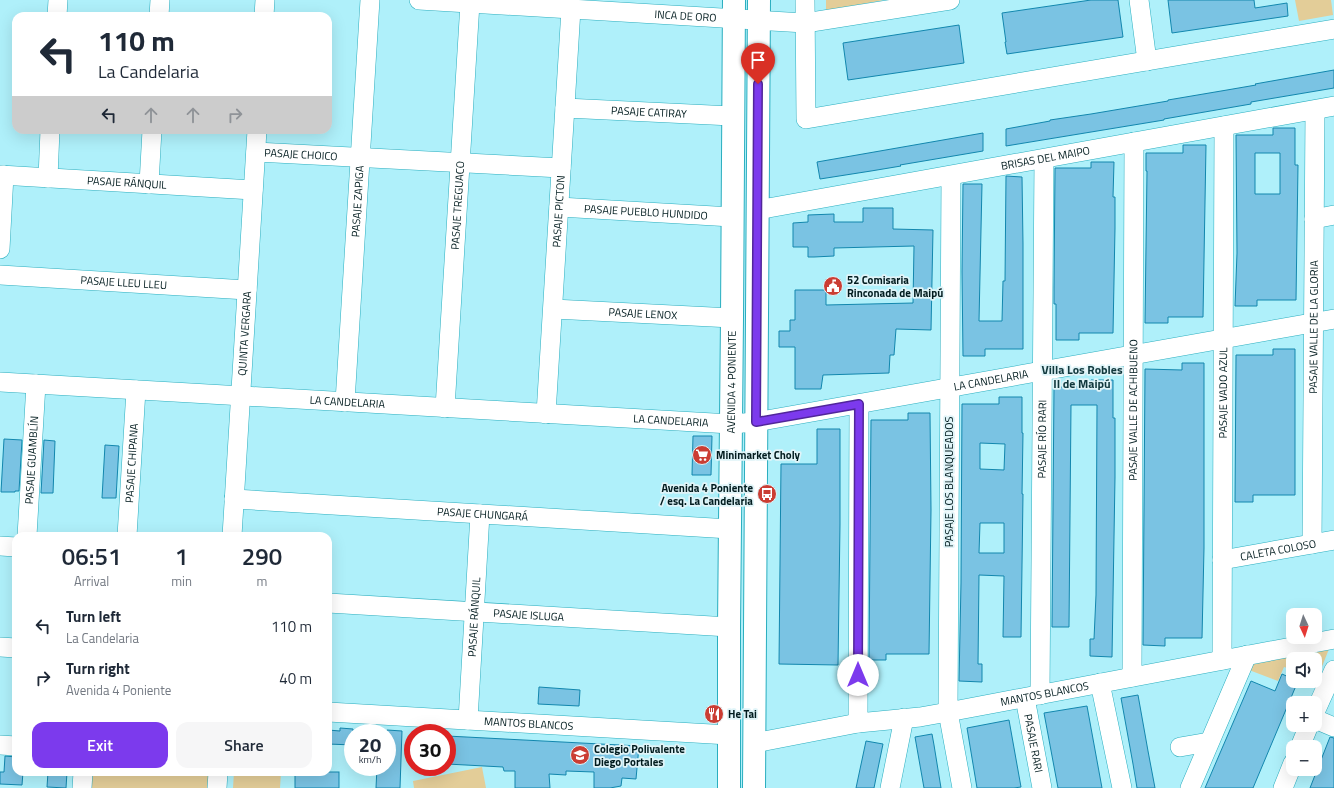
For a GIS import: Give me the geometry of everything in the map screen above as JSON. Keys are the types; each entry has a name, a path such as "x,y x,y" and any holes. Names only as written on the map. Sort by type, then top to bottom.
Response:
{"street":[{"path":"57,12 58,0"},
{"path":"159,12 160,0"},
{"path":"264,12 265,0"},
{"name":"PASAJE ZAPIGA","path":"345,402 370,0"},
{"name":"INCA DE ORO","path":"419,0 470,3 509,3 571,9 610,6 759,10 805,23 950,0"},
{"path":"805,0 806,119 1334,29"},
{"path":"1139,0 1147,61"},
{"name":"PASAJE TREGUACO","path":"446,408 470,3"},
{"name":"PASAJE PICTON","path":"546,414 571,9"},
{"name":"AVENIDA 4 PONIENTE","path":"729,788 728,627 733,263 732,116 734,9"},
{"path":"754,788 759,10"},
{"name":"BRISAS DEL MAIPO","path":"758,210 1334,106"},
{"name":"PASAJE CATIRAY","path":"565,108 732,116"},
{"name":"PASAJE VALLE DE LA GLORIA","path":"1312,544 1315,110"},
{"name":"PASAJE VADO AZUL","path":"1222,660 1224,126"},
{"path":"48,178 50,134"},
{"path":"149,184 152,134"},
{"name":"QUINTA VERGARA","path":"232,532 257,134"},
{"name":"PASAJE VALLE DE ACHIBUENO","path":"1132,677 1134,142"},
{"name":"PASAJE CHOICO","path":"256,152 561,168"},
{"name":"PASAJE RÍO RARI","path":"1032,696 1043,371 1044,158"},
{"path":"0,249 2,175"},
{"name":"PASAJE RÁNQUIL","path":"2,175 253,190"},
{"name":"PASAJE LOS BLANQUEADOS","path":"951,176 948,712 962,788"},
{"name":"PASAJE PUEBLO HUNDIDO","path":"559,207 732,217"},
{"path":"1314,219 1334,215"},
{"path":"733,263 757,264"},
{"name":"PASAJE LLEU LLEU","path":"0,275 247,290"},
{"name":"PASAJE LENOX","path":"553,309 732,318"},
{"name":"LA CANDELARIA","path":"0,382 731,424 756,422 1334,319"},
{"name":"PASAJE GUAMBLÍN","path":"27,532 36,384"},
{"name":"PASAJE CHIPANA","path":"127,532 136,390"},
{"path":"858,723 859,404"},
{"name":"PASAJE CHUNGARÁ","path":"234,499 730,530"},
{"name":"PASAJE RÁNQUIL","path":"468,720 480,514"},
{"name":"CALETA COLOSO","path":"1222,560 1334,540"},
{"path":"0,546 12,547"},
{"name":"PASAJE ISLUGA","path":"332,603 728,627"},
{"name":"MANTOS BLANCOS","path":"754,744 858,723 948,712 1334,639"},
{"path":"0,647 12,648"},
{"path":"1190,788 1247,655"},
{"path":"1322,697 1334,670"},
{"path":"1100,683 1122,788"},
{"name":"PASAJE RARI","path":"1032,696 1042,788"},
{"name":"MANTOS BLANCOS","path":"332,712 729,734"},
{"path":"890,788 904,718"},
{"path":"1322,722 1334,727"},
{"path":"1180,747 1209,742"},
{"path":"0,745 12,746"},
{"path":"82,788 83,776"},
{"path":"217,788 218,776"},
{"path":"1282,788 1287,776"}],"shaded area":[{"path":"826,0 884,0 826,11"},
{"path":"1295,0 1331,0 1333,15 1299,21"},
{"path":"1329,649 1322,666 1322,652 1310,652"},
{"path":"1286,656 1286,668 1284,667 1278,681 1249,670 1252,661"},
{"path":"482,767 486,788 414,788 413,781 438,776 456,776 456,772"},
{"path":"90,776 212,776 211,788 89,788"},
{"path":"234,776 281,776 280,788 233,788"}],"building":[{"path":"1091,0 1118,0 1123,37 1007,54 1002,13"},
{"path":"1168,0 1254,0 1255,8 1287,3 1288,16 1172,33"},
{"path":"959,25 964,63 848,80 843,43"},
{"path":"1334,70 1334,88 1251,102 1251,104 1164,120 1006,146 1006,129"},
{"path":"1273,128 1295,128 1295,165 1298,165 1296,300 1257,300 1257,306 1235,306 1237,253 1236,135 1273,135","holes":["1255,153 1280,153 1280,194 1255,194"]},
{"path":"983,133 983,151 820,179 817,162"},
{"path":"1183,145 1206,145 1203,317 1168,317 1168,323 1145,323 1146,153 1183,153"},
{"path":"1091,162 1114,162 1113,197 1115,197 1115,228 1113,333 1079,333 1079,340 1056,340 1056,304 1054,304 1055,168 1091,168"},
{"path":"1006,176 1022,177 1023,349 985,349 985,356 963,356 963,184 982,184 979,321 1002,321 1003,281 1005,281"},
{"path":"863,208 893,208 893,229 933,230 931,330 896,329 894,355 890,355 889,373 823,375 821,389 795,389 795,347 779,347 779,331 790,331 790,320 795,320 795,290 826,290 826,305 913,303 914,246 834,248 834,256 814,257 808,257 808,247 793,247 793,223 808,222 808,215 834,214 834,222 863,222"},
{"path":"1273,349 1295,349 1295,495 1253,495 1253,502 1235,502 1236,355 1273,355"},
{"path":"1182,363 1204,363 1204,548 1202,638 1165,638 1165,646 1143,645 1145,369 1182,370"},
{"path":"1091,380 1113,380 1113,418 1115,418 1115,477 1112,657 1090,656 1090,639 1094,639 1096,595 1097,405 1071,405 1069,627 1052,627 1054,387 1091,387"},
{"path":"999,397 1022,397 1023,494 1021,637 1003,637 1004,576 979,575 978,664 982,664 982,682 959,681 962,404 999,404","holes":["980,443 1005,444 1004,470 980,469","980,523 1004,523 1004,553 979,553"]},
{"path":"908,413 930,413 931,510 929,654 886,654 886,660 869,660 871,420 908,420"},
{"path":"817,429 840,429 838,665 779,664 781,464 817,464"},
{"name":"Minimarket Choly","path":"693,436 712,436 711,475 692,475"},
{"path":"4,439 22,440 19,491 15,492 1,492"},
{"path":"44,440 55,441 53,493 41,493"},
{"path":"105,445 119,446 116,498 102,498"},
{"path":"1282,674 1286,676 1286,688 1295,688 1292,696 1286,696 1286,710 1253,788 1205,788 1251,681 1275,691"},
{"path":"539,687 580,690 579,706 538,704"},
{"path":"1138,695 1155,788 1137,788 1121,698"},
{"path":"1087,706 1102,788 1058,788 1044,713"},
{"path":"1009,720 1021,787 977,788 967,728"},
{"path":"340,728 344,728 344,745 332,744 332,730 340,731"},
{"path":"396,731 402,731 400,788 376,788 377,776 396,776"},
{"path":"932,734 941,788 924,788 915,737"},
{"path":"456,736 639,746 636,779 622,778 621,786 610,788 594,788 594,772 566,771 566,775 549,774 550,788 515,788 515,771 504,771 503,767 456,764"},
{"path":"1330,737 1334,738 1334,788 1310,788 1315,776 1322,776 1322,757"},
{"path":"866,741 883,744 874,788 856,788"},
{"path":"5,756 12,757 12,776 23,776 22,785 0,784 0,772 4,772"},
{"path":"332,772 339,772 339,788 295,788 295,776 332,776"},
{"path":"48,776 67,776 66,788 47,787"}],"place":[{"name":"52 Comisaria Rinconada de Maipú","path":"833,286"},
{"name":"Minimarket Choly","path":"702,455"},
{"name":"Avenida 4 Poniente / esq. La Candelaria","path":"767,494"},
{"name":"He Tai","path":"714,714"},
{"name":"Colegio Polivalente Diego Portales","path":"580,755"}],"district":[{"name":"Villa Los Robles II de Maipú","path":"1082,376"}],"route":[{"path":"758,84 756,422 859,404 858,675"}]}
